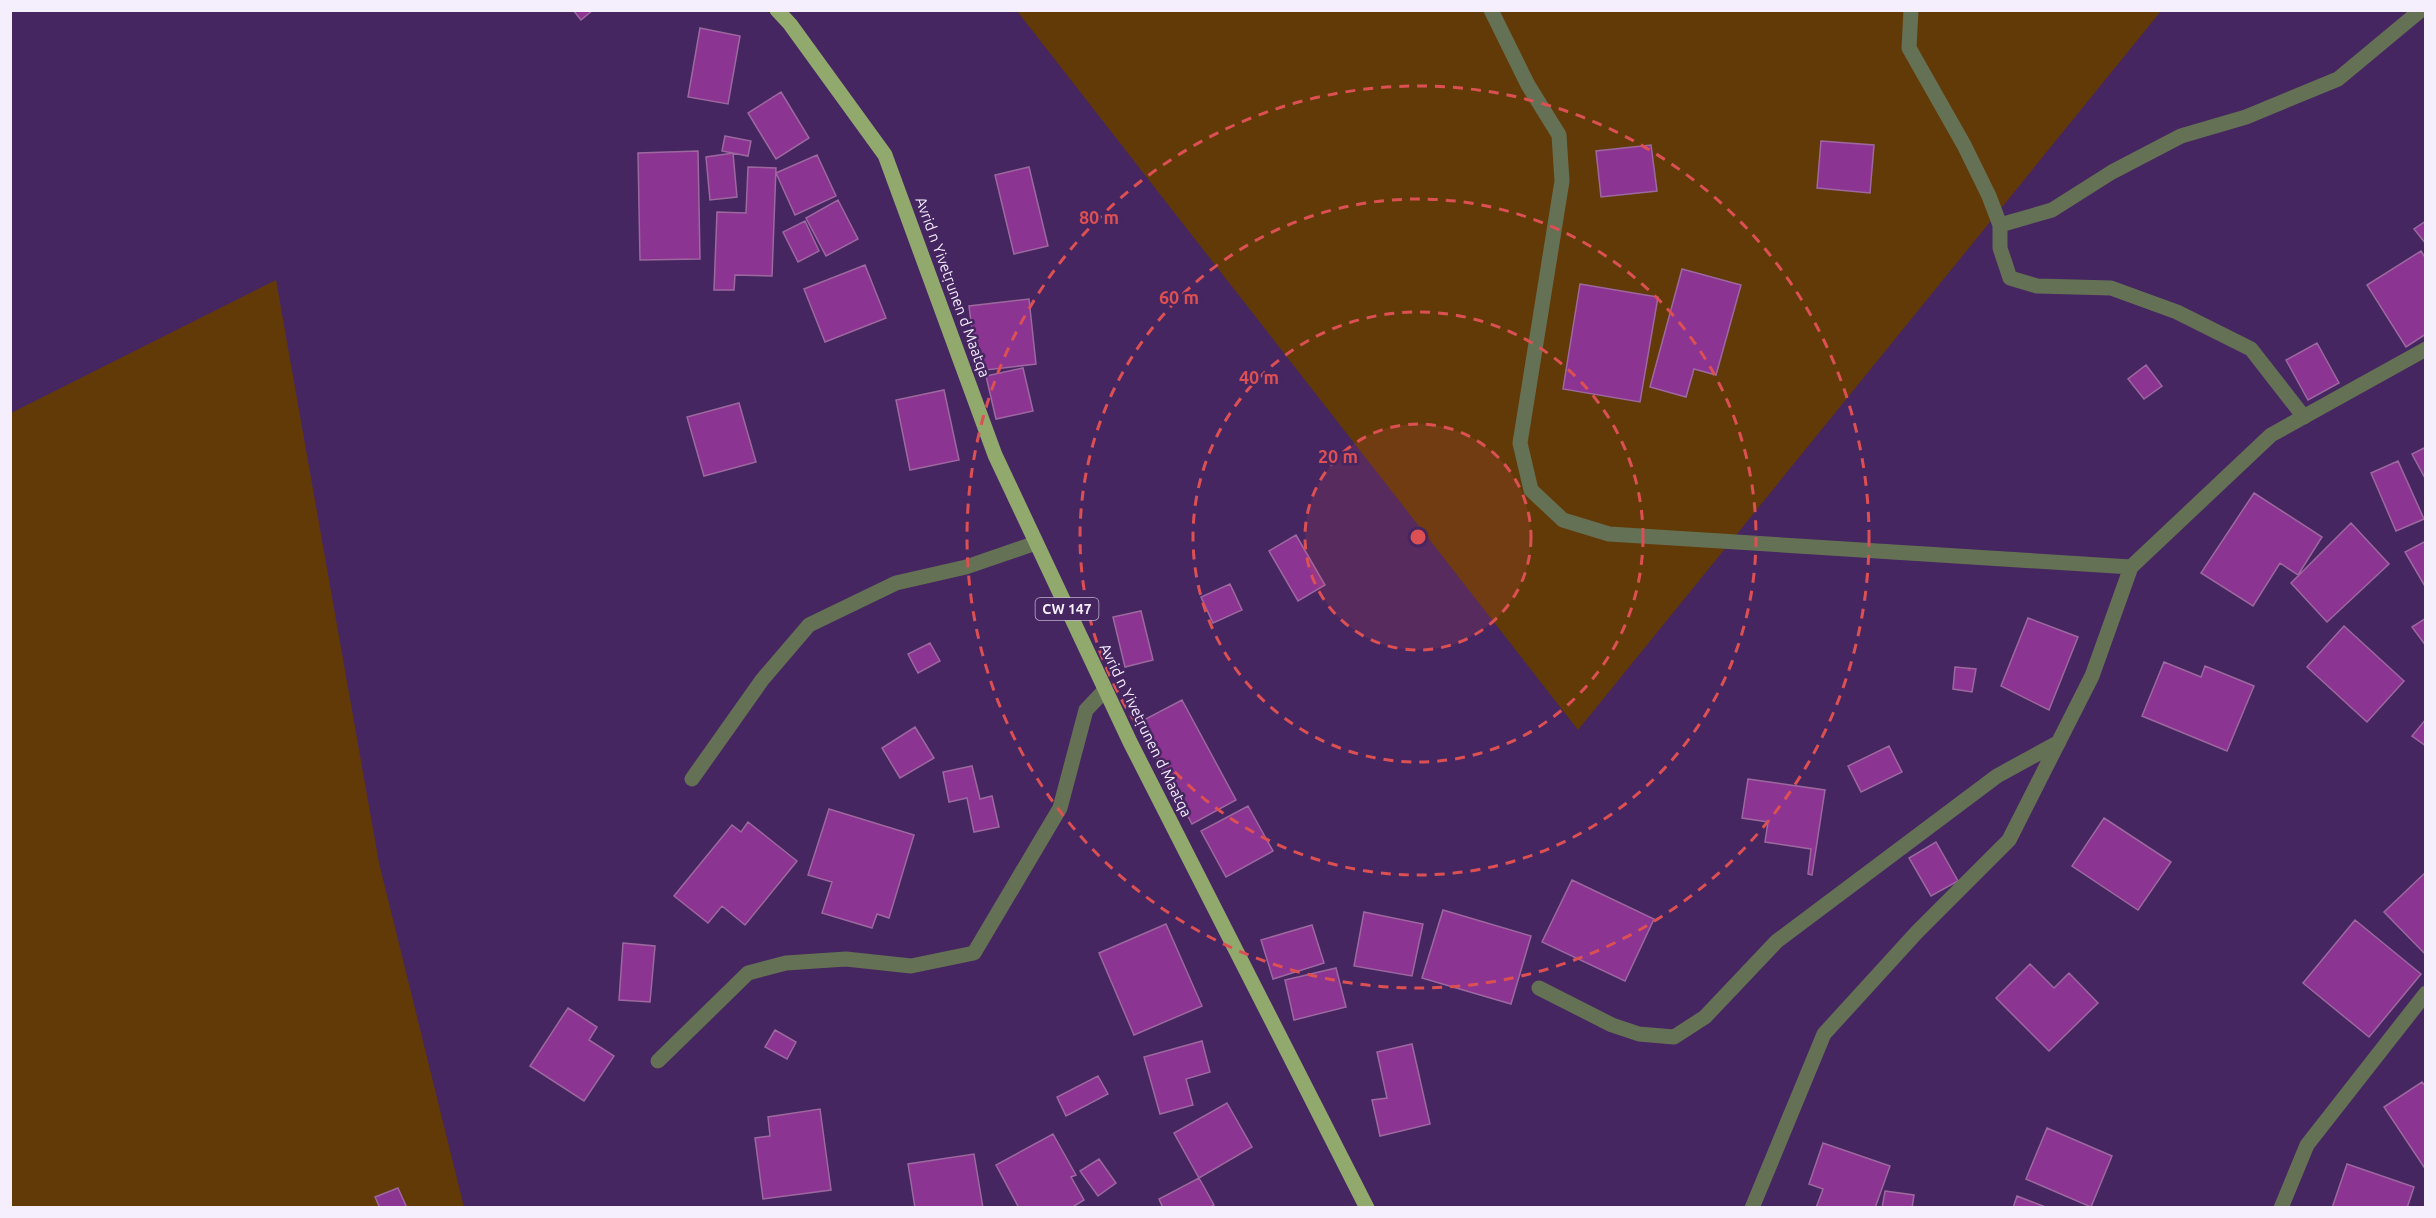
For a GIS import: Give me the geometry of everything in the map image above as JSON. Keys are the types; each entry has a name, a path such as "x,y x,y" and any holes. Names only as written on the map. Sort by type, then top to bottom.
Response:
{"main road":[{"name":"Avrid n Yivetṛunen d Maatqa","path":"777,10 790,24 885,155 995,455 1105,690 1367,1208"}],"street":[{"path":"1491,10 1528,85 1559,135 1562,181 1520,443 1531,490 1563,520 1609,534 2131,567"},
{"path":"1911,10 1909,48 1964,145 1989,196 2000,225 2000,248 2010,278 2037,286 2111,288 2177,312 2251,349 2304,417"},
{"path":"2000,225 2052,210 2112,172 2181,136 2246,117 2338,79 2421,10"},
{"path":"1752,1208 1824,1034 1917,932 2009,840 2092,676 2131,567 2271,435 2426,349"},
{"path":"692,779 762,680 809,624 896,583 966,567 1036,543"},
{"path":"658,1061 748,973 786,963 846,959 911,966 974,953 1060,808 1086,710 1105,690"},
{"path":"1539,988 1612,1025 1640,1034 1674,1037 1705,1017 1777,941 1997,776 2059,742"},
{"path":"2281,1208 2307,1145 2426,993"}],"shaded area":[{"path":"1017,11 2161,11 1578,730"},
{"path":"276,280 379,863 464,1207 11,1208 11,413"}],"building":[{"path":"573,10 593,10 581,20"},
{"path":"700,28 740,36 728,104 688,97"},
{"path":"781,92 809,138 776,159 748,113"},
{"path":"725,136 751,141 748,156 722,151"},
{"path":"1821,141 1874,145 1870,193 1817,188"},
{"path":"1651,145 1657,191 1601,197 1596,151"},
{"path":"698,151 700,259 640,260 638,153"},
{"path":"733,153 737,197 710,200 706,157"},
{"path":"817,155 836,196 795,215 776,173"},
{"path":"748,167 776,168 772,276 735,275 734,290 714,290 717,212 746,213"},
{"path":"1029,167 1048,246 1014,254 995,175"},
{"path":"838,200 858,239 826,256 806,218"},
{"path":"805,221 819,251 798,262 783,232"},
{"path":"2426,221 2426,244 2414,229"},
{"path":"2421,251 2426,259 2426,334 2406,347 2367,285"},
{"path":"865,265 886,318 825,342 804,289"},
{"path":"1682,269 1741,285 1716,375 1694,369 1686,397 1650,387"},
{"path":"1580,284 1658,297 1640,402 1563,389"},
{"path":"1029,299 1036,364 977,371 969,306"},
{"path":"2317,343 2339,383 2308,400 2286,360"},
{"path":"2146,365 2162,386 2144,399 2128,379"},
{"path":"1023,368 1033,411 996,419 986,376"},
{"path":"944,390 959,460 910,470 896,400"},
{"path":"739,403 756,462 704,476 687,417"},
{"path":"2426,447 2426,480 2412,454"},
{"path":"2398,461 2424,519 2396,531 2371,473"},
{"path":"2254,493 2322,537 2298,575 2280,563 2253,606 2201,573"},
{"path":"2351,523 2389,564 2327,622 2291,583"},
{"path":"1296,535 1325,585 1298,601 1269,551"},
{"path":"2426,541 2426,588 2405,552"},
{"path":"1230,584 1242,610 1213,623 1201,597"},
{"path":"1141,611 1153,660 1125,667 1113,617"},
{"path":"2028,618 2078,637 2049,710 2001,686"},
{"path":"2426,618 2426,646 2412,627"},
{"path":"2344,626 2404,681 2367,722 2307,667"},
{"path":"930,643 940,661 918,673 908,654"},
{"path":"2164,662 2201,677 2205,666 2254,686 2227,751 2142,716"},
{"path":"1955,667 1976,669 1972,692 1953,689"},
{"path":"1182,700 1236,800 1192,824 1138,723"},
{"path":"2426,719 2426,746 2412,736"},
{"path":"915,727 934,758 900,778 882,748"},
{"path":"1889,746 1902,772 1861,792 1848,766"},
{"path":"972,766 980,799 992,796 999,827 974,832 967,798 949,802 943,772"},
{"path":"1748,779 1825,790 1812,875 1808,874 1811,849 1765,842 1768,822 1742,818"},
{"path":"1248,806 1273,851 1226,877 1201,831"},
{"path":"829,809 914,835 889,918 877,914 872,928 822,913 832,882 808,875"},
{"path":"2104,818 2171,862 2138,910 2072,866"},
{"path":"748,822 797,861 745,925 722,906 708,923 674,896 732,825 741,832"},
{"path":"1936,842 1958,881 1931,896 1909,858"},
{"path":"2426,872 2426,955 2384,912"},
{"path":"1572,880 1654,919 1625,981 1542,942"},
{"path":"1443,910 1531,936 1511,1004 1422,978"},
{"path":"1364,912 1423,924 1412,976 1354,966"},
{"path":"2355,920 2421,974 2369,1037 2303,983"},
{"path":"1166,924 1202,1006 1134,1035 1099,953"},
{"path":"1312,925 1324,963 1273,979 1261,940"},
{"path":"623,943 655,946 650,1002 619,1000"},
{"path":"2030,964 2054,988 2069,973 2098,1003 2049,1051 1996,998"},
{"path":"1336,968 1346,1007 1294,1020 1285,980"},
{"path":"568,1008 597,1027 589,1040 614,1056 584,1101 530,1066"},
{"path":"775,1030 796,1042 787,1059 765,1047"},
{"path":"1202,1041 1210,1072 1186,1079 1193,1105 1160,1114 1144,1057"},
{"path":"1412,1044 1430,1124 1380,1136 1372,1100 1387,1098 1377,1052"},
{"path":"1098,1076 1108,1094 1066,1116 1057,1097"},
{"path":"2422,1082 2426,1087 2426,1170 2384,1107"},
{"path":"1227,1103 1252,1147 1199,1178 1174,1133"},
{"path":"820,1109 831,1190 763,1199 755,1138 770,1136 768,1117"},
{"path":"2047,1128 2112,1156 2091,1207 2026,1179"},
{"path":"1053,1134 1076,1175 1071,1177 1084,1200 1071,1208 1019,1208 996,1165"},
{"path":"1823,1143 1890,1166 1875,1208 1816,1208 1823,1189 1809,1184"},
{"path":"974,1154 983,1208 915,1208 908,1164"},
{"path":"1099,1159 1116,1183 1098,1196 1080,1171"},
{"path":"2347,1164 2414,1187 2407,1208 2332,1208"},
{"path":"1199,1178 1214,1205 1209,1208 1163,1208 1159,1199"},
{"path":"398,1188 407,1208 380,1208 375,1197"},
{"path":"1885,1191 1914,1195 1912,1208 1882,1208"},
{"path":"2017,1196 2048,1208 2013,1208"}]}
